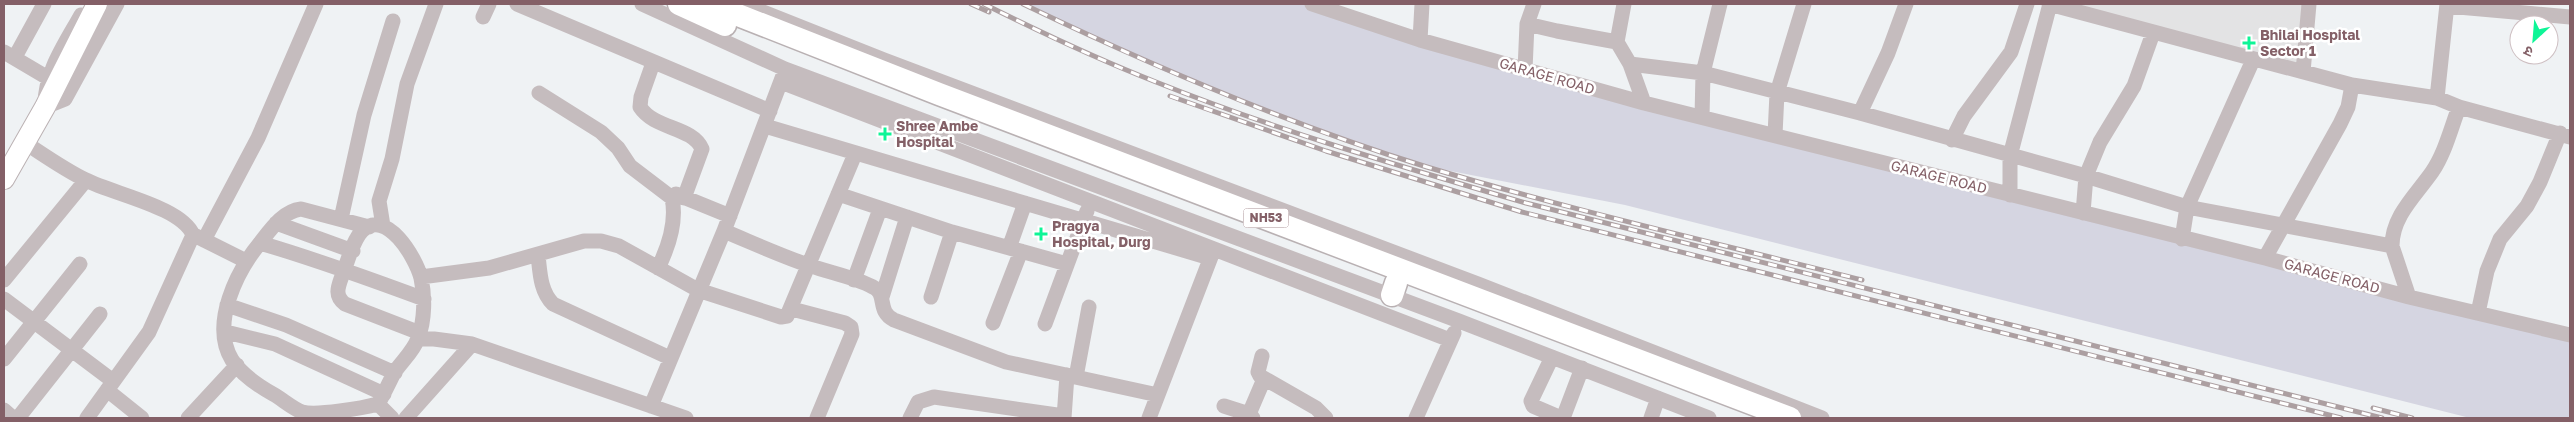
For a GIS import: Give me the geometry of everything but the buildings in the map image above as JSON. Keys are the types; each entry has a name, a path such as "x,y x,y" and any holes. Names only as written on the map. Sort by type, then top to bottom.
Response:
{"highway":[{"name":"NH53","path":"696,12 733,29 924,105 1394,289 1756,418"},
{"name":"NH53","path":"696,12 939,94 1790,418"}],"main road":[{"path":"4,179 48,91 97,4"}],"street":[{"path":"44,4 9,55 48,91 65,100 117,4"},
{"path":"48,91 87,4"},
{"path":"87,418 156,321 198,238 258,138 316,4"},
{"path":"376,226 379,201 392,159 407,84 436,4"},
{"path":"517,4 770,111"},
{"name":"NH53","path":"642,4 696,12"},
{"path":"744,4 884,60 1478,284 1822,418"},
{"name":"GARAGE ROAD","path":"1316,4 1420,40 1644,103 2182,239 2265,258 2409,297 2570,335"},
{"path":"1420,40 1422,4"},
{"path":"1525,70 1527,24 1534,4"},
{"path":"1624,4 1617,42 1630,64 1644,103"},
{"path":"1702,117 1703,73 1720,4"},
{"path":"1775,135 1778,93 1804,4"},
{"path":"1860,113 1888,53 1906,4"},
{"path":"1952,140 1964,116 2011,52 2027,4"},
{"path":"2010,195 2010,156 2050,4 2352,85 2437,98 2459,107 2565,135 2527,206 2500,239 2486,271 2478,313"},
{"path":"2303,72 2310,4"},
{"path":"2437,98 2447,5 2570,17"},
{"path":"696,12 783,75 1090,200 1212,253 1450,340"},
{"path":"341,220 364,115 393,21"},
{"path":"1527,24 1557,32 1617,42"},
{"path":"2083,213 2086,176 2100,142 2134,86 2154,32"},
{"path":"2182,239 2187,207 2253,60"},
{"path":"653,63 641,97 640,107 650,120 693,137 702,149 684,198"},
{"path":"1630,64 1703,73 1860,113 2086,176 2187,207 2286,224 2392,246"},
{"path":"651,406 730,216 783,75"},
{"path":"783,75 1096,185 1223,232 1394,289 1459,321 1709,418"},
{"path":"2265,258 2286,224 2340,124 2348,107 2352,85"},
{"path":"539,93 602,132 618,148 630,166 665,190 730,216"},
{"path":"2409,297 2392,246 2394,231 2408,202 2439,159 2459,107"},
{"path":"765,126 1025,204 1212,253"},
{"path":"24,142 86,180 172,214 189,226 198,238 246,261"},
{"path":"421,277 489,268 584,242 601,241 619,246 698,290 781,317 787,316 792,309 808,265 856,154"},
{"path":"4,280 86,180"},
{"path":"1045,324 1096,185"},
{"path":"658,268 667,250 673,223 672,198 665,190"},
{"path":"838,194 952,232 1067,264"},
{"path":"993,323 1015,250 1025,204"},
{"path":"301,209 341,220 376,226 400,237 413,256 421,277 424,299 419,336 381,399 362,408 302,415 253,382 231,358 226,332 227,305 234,284 246,261 276,223 294,210 301,209"},
{"path":"854,280 880,209"},
{"path":"907,218 882,297 882,309 886,316 1006,362 1158,395"},
{"path":"276,223 353,250"},
{"path":"376,226 360,233 345,270 337,292 339,299 345,304 419,336 472,344 686,418"},
{"path":"724,231 808,265 875,287 882,297"},
{"path":"931,296 952,232"},
{"path":"1149,418 1212,253 1223,232"},
{"path":"260,243 273,245 424,299"},
{"path":"538,255 542,286 547,298 553,304 670,358"},
{"path":"4,359 32,321 80,264"},
{"path":"4,299 72,350 142,418"},
{"path":"227,305 286,325 395,373"},
{"path":"910,418 918,402 934,397 1064,417 1089,307"},
{"path":"792,309 845,323 851,328 852,334 817,418"},
{"path":"18,418 100,314"},
{"path":"1416,418 1459,321"},
{"path":"226,332 275,344 381,399 393,417"},
{"path":"406,418 472,344"},
{"path":"1262,356 1258,372 1264,379 1316,408 1326,418"},
{"path":"1552,357 1531,401 1533,406 1543,415 1562,418 1582,368"},
{"path":"188,418 236,365"},
{"path":"1224,406 1251,416 1264,379"},
{"path":"1651,418 1658,398"},
{"path":"4,410 13,418"}],"shaded area":[{"path":"1023,4 1312,4 1420,40 2570,335 2570,418 2470,418 1625,205 1425,166 1334,135 1164,71"},
{"name":"Bhilai Hospital Sector 1","path":"2050,4 2309,4 2303,72"}],"railway":[{"path":"971,4 989,12"},
{"path":"984,4 1090,55 1201,100 1293,132 1433,176 1526,203 2382,418"},
{"path":"1023,4 1122,50 1222,93 1375,150 1535,198 1862,280"},
{"path":"1170,96 1326,151 1522,212 2341,418"},
{"path":"2373,408 2412,418"}],"place":[{"name":"Bhilai Hospital Sector 1","path":"2249,43"},
{"name":"Shree Ambe Hospital","path":"885,134"},
{"name":"Pragya Hospital, Durg","path":"1041,234"}]}
